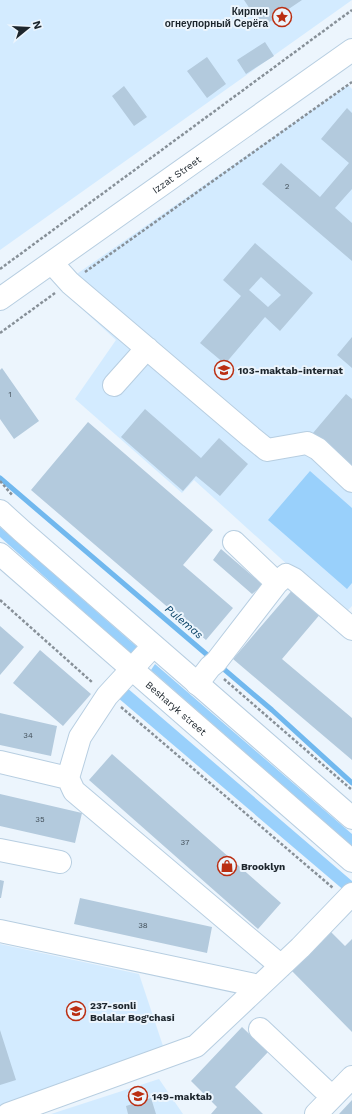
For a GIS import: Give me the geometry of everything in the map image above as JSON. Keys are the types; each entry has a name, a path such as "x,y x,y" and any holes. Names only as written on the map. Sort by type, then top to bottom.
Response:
{"main road":[{"name":"Izzat Street","path":"0,299 352,50"},
{"path":"52,263 70,283 267,450 307,443 318,449 352,480"},
{"path":"114,385 146,348"},
{"path":"8,505 22,531 153,646 204,676 352,818"},
{"path":"234,542 277,583"},
{"name":"Besharyk street","path":"0,554 352,861"},
{"path":"204,676 277,583 286,575 294,579 352,630"},
{"path":"153,646 107,696 80,737 68,778 74,791 281,966"},
{"path":"0,762 68,778"},
{"path":"0,850 60,862"},
{"path":"8,1114 196,1046 281,966 350,897"},
{"path":"0,931 259,986"},
{"path":"260,1029 332,1097"},
{"path":"316,1114 352,1077"}],"path":[{"path":"0,269 352,10"},
{"path":"0,333 352,82"},
{"path":"0,481 8,505"},
{"path":"0,600 107,696 350,897"},
{"path":"204,676 352,790"}],"shaded area":[{"path":"0,0 352,0 0,250"},
{"name":"103-maktab-internat","path":"348,85 352,89 352,606 342,616 194,480 182,493 75,399 116,340 58,287"},
{"path":"310,471 352,508 352,583 347,589 268,520"},
{"path":"0,527 136,646 137,648 133,654 130,653 0,537"},
{"path":"155,664 352,834 352,846 151,670"},
{"path":"126,687 352,881 352,884 346,892 117,697"},
{"name":"237-sonli Bolalar Bog'chasi","path":"0,944 139,974 164,1049 162,1054 0,1106"},
{"name":"149-maktab","path":"159,1079 183,1114 51,1114"}],"building":[{"path":"244,0 302,0 262,27"},
{"path":"265,42 274,56 246,74 237,60"},
{"path":"207,57 226,84 207,98 187,71"},
{"path":"124,86 147,117 134,126 112,96"},
{"path":"347,108 352,113 352,189 335,208 352,223 352,261 262,184 281,163 320,197 349,163 321,139"},
{"path":"255,243 313,293 280,331 265,317 225,364 200,343 241,296 223,280","holes":["261,277 281,295 268,307 249,290"]},
{"path":"352,337 352,368 337,355"},
{"path":"2,368 39,421 14,439 0,419 0,370"},
{"path":"346,394 352,399 352,466 313,433"},
{"path":"145,409 201,458 219,438 248,464 220,496 196,476 183,491 121,437"},
{"path":"88,422 213,530 183,565 233,608 206,640 31,490"},
{"path":"221,549 263,585 252,594 213,560"},
{"path":"294,588 322,612 282,659 352,718 352,760 233,659"},
{"path":"0,626 24,647 0,675"},
{"path":"40,650 91,694 63,726 13,683"},
{"path":"0,713 57,726 51,756 0,745"},
{"path":"112,754 281,903 258,929 89,780"},
{"path":"0,794 82,813 75,843 0,826"},
{"path":"0,880 4,881 1,898 0,898"},
{"path":"80,898 212,927 207,953 74,924"},
{"path":"330,931 345,946 352,939 352,1032 291,970"},
{"path":"242,1027 268,1052 235,1087 263,1114 211,1114 217,1107 191,1081"},
{"path":"0,1030 16,1080 0,1085"},
{"path":"151,1098 156,1114 128,1114 126,1106"},
{"path":"352,1100 352,1114 339,1114"}],"waterway":[{"name":"Pulemas","path":"0,478 212,659"},
{"name":"Pulemas","path":"219,665 272,710 352,783"}],"place":[{"name":"Кирпич огнеупорный Серёга","path":"282,17"},
{"name":"103-maktab-internat","path":"224,370"},
{"name":"Brooklyn","path":"227,866"},
{"name":"237-sonli Bolalar Bog'chasi","path":"76,1011"},
{"name":"149-maktab","path":"138,1096"}]}
